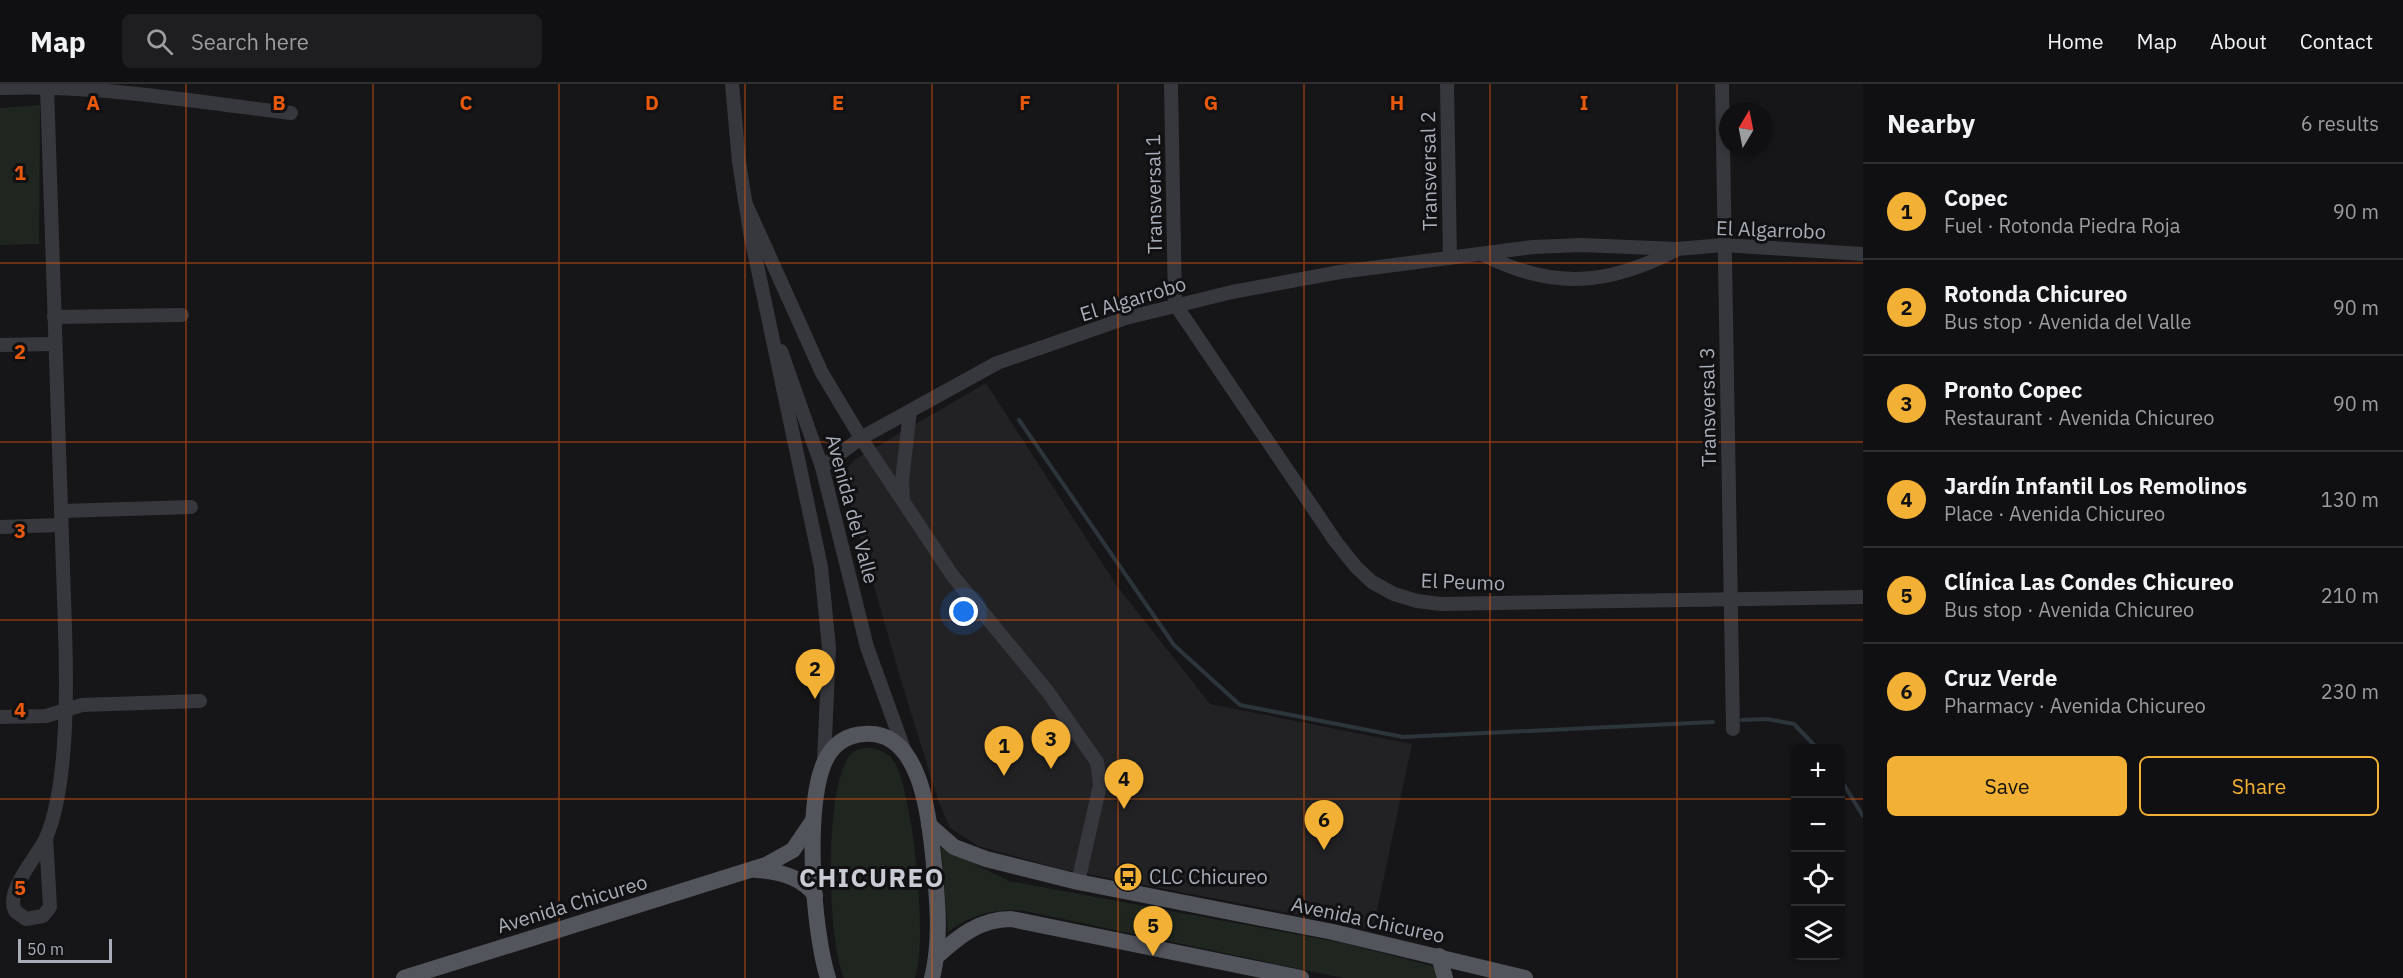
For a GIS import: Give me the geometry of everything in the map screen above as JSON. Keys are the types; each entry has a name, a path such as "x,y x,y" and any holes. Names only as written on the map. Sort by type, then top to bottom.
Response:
{"main road":[{"path":"828,978 822,954 815,895 813,844 816,813 824,763 839,743 861,734 886,737 905,752 920,787 929,825 937,898 936,957 932,978"},
{"name":"Avenida Chicureo","path":"404,978 753,870 793,850 807,832 816,813"},
{"name":"Avenida Chicureo","path":"929,825 945,841 965,853 1078,882 1333,932 1525,978"},
{"name":"Avenida Chicureo","path":"753,870 786,875 802,882 815,895"},
{"path":"936,957 974,927 993,920 1011,919 1301,978"},
{"path":"1439,956 1445,978"}],"street":[{"name":"Avenida del Valle","path":"732,84 745,202 759,277 814,527 825,591 830,673 824,763"},
{"name":"Transversal 1","path":"1171,84 1175,304"},
{"name":"Transversal 2","path":"1447,84 1450,258"},
{"name":"Transversal 3","path":"1722,84 1733,729"},
{"path":"46,837 12,896 15,911 27,919 43,916 50,907 46,837 58,785 65,710 47,87"},
{"path":"0,88 175,90 291,113"},
{"path":"745,202 822,373 861,438 952,575 1048,692 1097,762 1100,785 1078,882"},
{"name":"El Algarrobo","path":"822,467 861,438 997,363 1126,318 1175,304 1340,272 1533,247 1582,245 1677,249 1724,245 1863,254"},
{"path":"1484,255 1508,267 1538,276 1576,280 1609,276 1644,266 1677,249"},
{"name":"Avenida del Valle","path":"759,277 822,467 867,647 905,752"},
{"name":"El Peumo","path":"1175,304 1336,542 1364,575 1383,589 1417,602 1441,604 1863,597"},
{"path":"54,317 182,315"},
{"path":"0,345 55,344"},
{"path":"903,503 902,481 910,411"},
{"path":"0,527 61,518 191,507"},
{"path":"0,717 46,716 82,705 200,701"}],"shaded area":[{"path":"40,105 39,244 0,245 0,108"},
{"path":"986,383 1117,586 1210,704 1412,744 1373,929 1061,869 978,846 950,828 939,803 900,677 842,474 854,460"},
{"path":"871,748 885,753 894,761 903,783 908,809 919,903 919,959 915,978 844,978 838,959 834,932 831,865 836,798 842,772 850,755 859,749"},
{"path":"941,847 1009,881 1343,943 1436,967 1439,978 1343,978 1020,910 982,914 948,932"}],"waterway":[{"path":"1019,420 1174,645 1240,705 1403,737 1713,722"},
{"path":"1742,720 1767,719 1794,724 1813,744"},
{"path":"1845,786 1863,816"}],"place":[{"name":"Rotonda Chicureo","path":"815,699"},
{"name":"Pronto Copec","path":"1051,769"},
{"name":"Copec","path":"1004,776"},
{"name":"Jardín Infantil Los Remolinos","path":"1124,809"},
{"name":"Cruz Verde","path":"1324,850"},
{"name":"CLC Chicureo","path":"1128,877"},
{"name":"Clínica Las Condes Chicureo","path":"1153,956"}],"district":[{"name":"CHICUREO","path":"872,878"}]}
